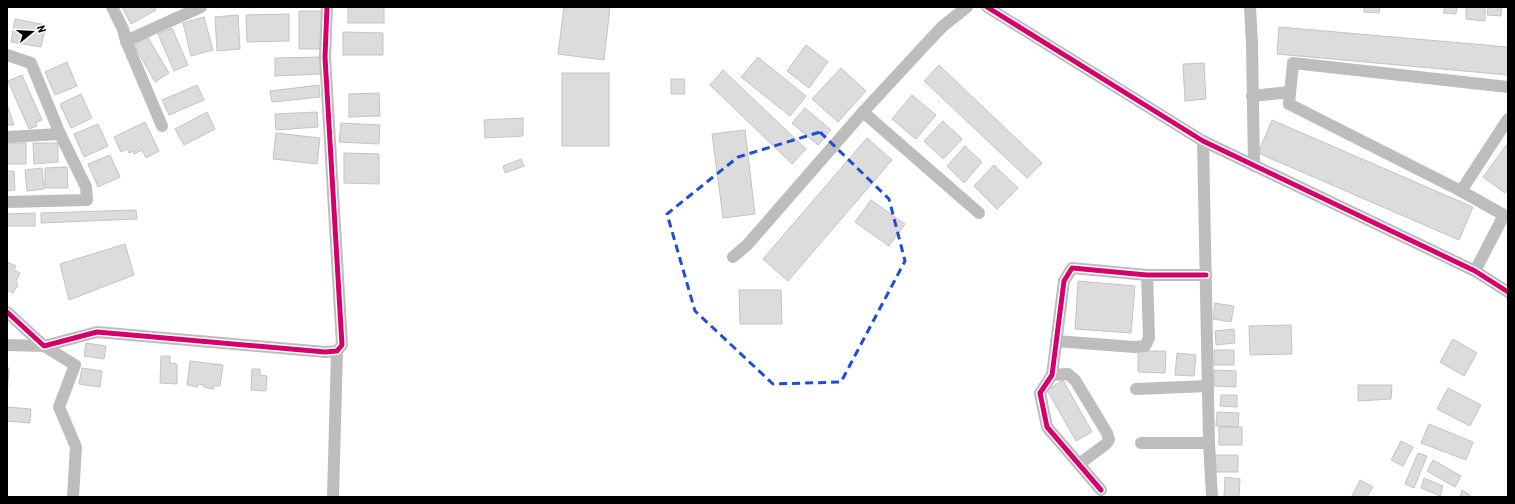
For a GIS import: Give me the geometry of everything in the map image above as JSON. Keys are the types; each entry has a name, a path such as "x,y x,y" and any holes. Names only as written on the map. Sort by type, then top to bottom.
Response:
{"street":[{"path":"112,7 123,29 126,41 162,126"},
{"path":"126,41 201,7"},
{"path":"327,7 325,57 342,345 337,351 334,497"},
{"path":"733,257 748,245 863,112 943,26 966,7"},
{"path":"987,7 1204,141 1475,271 1508,292"},
{"path":"1250,7 1254,166"},
{"path":"7,55 31,63 60,134 86,187 87,200 7,202"},
{"path":"1475,271 1506,212 1461,191 1289,104 1293,63 1508,87"},
{"path":"1252,96 1290,92"},
{"path":"863,112 979,213"},
{"path":"1461,191 1508,119"},
{"path":"7,137 60,134"},
{"path":"1204,141 1209,443 1212,497"},
{"path":"1101,490 1047,427 1040,393 1052,375 1064,281 1072,268 1147,275 1206,275"},
{"path":"1056,342 1134,347 1145,346 1148,338 1147,275"},
{"path":"7,312 44,346 75,365 59,407 76,447 73,497"},
{"path":"7,344 44,346 96,332 325,352 337,351"},
{"path":"1052,375 1068,374 1075,380 1107,433 1109,440 1106,444 1079,464"},
{"path":"1136,389 1208,386"},
{"path":"1141,443 1209,443"}],"highlighted area":[{"path":"820,132 889,199 905,261 841,382 773,384 695,311 667,214 738,157"}],"building":[{"path":"122,7 154,7 156,10 131,24"},
{"path":"348,7 384,7 384,23 348,23"},
{"path":"564,7 610,7 604,60 558,54"},
{"path":"1364,7 1380,7 1379,13 1364,12"},
{"path":"1445,7 1457,7 1456,14 1443,13"},
{"path":"1466,7 1485,7 1485,21 1466,19"},
{"path":"1488,7 1502,7 1501,16 1487,15"},
{"path":"299,11 322,11 321,49 299,49"},
{"path":"289,14 289,41 247,42 246,15"},
{"path":"238,15 240,49 217,51 215,17"},
{"path":"204,17 213,50 191,56 183,23"},
{"path":"15,19 46,25 41,47 11,42"},
{"path":"1279,27 1508,47 1508,75 1277,54"},
{"path":"172,28 188,65 174,71 158,34"},
{"path":"343,32 383,33 383,55 343,55"},
{"path":"147,36 169,73 155,82 134,45"},
{"path":"806,45 828,62 809,88 787,71"},
{"path":"320,57 321,74 275,76 275,58"},
{"path":"758,57 806,96 790,116 741,77"},
{"path":"67,62 77,86 55,95 45,72"},
{"path":"1204,63 1206,99 1185,101 1183,64"},
{"path":"939,65 1042,163 1027,178 924,81"},
{"path":"841,68 866,91 838,122 812,99"},
{"path":"723,70 806,149 792,164 710,85"},
{"path":"562,73 609,73 609,146 562,146"},
{"path":"22,75 42,120 36,123 37,126 29,129 8,81"},
{"path":"671,79 684,79 685,94 671,94"},
{"path":"197,85 204,100 169,115 162,100"},
{"path":"319,85 320,97 272,102 270,91"},
{"path":"379,93 380,116 349,117 349,94"},
{"path":"81,94 92,118 71,128 60,104"},
{"path":"912,95 936,115 916,139 892,119"},
{"path":"7,104 14,125 7,125"},
{"path":"805,108 831,130 818,145 792,123"},
{"path":"207,112 215,129 184,145 175,129"},
{"path":"317,112 318,127 276,130 275,114"},
{"path":"523,118 523,136 485,138 484,120"},
{"path":"1272,120 1473,207 1459,240 1258,153"},
{"path":"943,121 962,139 943,159 924,141"},
{"path":"145,122 159,151 146,158 142,150 134,154 133,151 129,153 127,149 121,152 114,137"},
{"path":"341,123 380,125 379,144 339,142"},
{"path":"98,124 108,146 84,157 74,134"},
{"path":"745,130 755,214 723,218 712,134"},
{"path":"276,133 320,138 317,164 273,159"},
{"path":"867,138 892,160 788,281 763,259"},
{"path":"7,143 26,143 26,164 7,164"},
{"path":"33,143 58,143 58,162 34,164"},
{"path":"1508,143 1508,188 1505,193 1483,177"},
{"path":"965,146 982,162 964,183 947,166"},
{"path":"344,153 379,154 379,184 344,183"},
{"path":"110,155 120,177 98,187 88,164"},
{"path":"521,159 524,166 505,173 503,166"},
{"path":"994,165 1018,188 997,209 974,186"},
{"path":"67,167 68,188 45,188 45,168"},
{"path":"42,168 44,189 27,191 25,170"},
{"path":"7,171 14,171 15,190 7,191"},
{"path":"871,200 905,224 889,246 855,222"},
{"path":"136,210 137,219 41,223 41,213"},
{"path":"35,213 35,226 7,226 7,214"},
{"path":"125,244 134,275 69,300 60,264"},
{"path":"7,262 16,266 14,270 20,273 16,281 18,285 13,293 7,290"},
{"path":"1078,281 1135,286 1131,333 1075,329"},
{"path":"739,290 781,290 782,324 740,324"},
{"path":"1215,303 1234,306 1231,322 1213,319"},
{"path":"1291,325 1292,354 1250,355 1249,326"},
{"path":"1234,329 1235,343 1216,345 1215,331"},
{"path":"1453,339 1477,353 1464,376 1440,362"},
{"path":"86,343 106,346 104,359 84,356"},
{"path":"1214,350 1234,350 1234,365 1214,365"},
{"path":"1138,351 1166,351 1165,373 1138,372"},
{"path":"1177,353 1196,355 1194,376 1175,375"},
{"path":"161,356 170,356 170,363 177,364 177,384 160,383"},
{"path":"190,361 223,365 220,386 214,386 213,389 204,387 204,385 197,384 198,387 187,385"},
{"path":"7,368 9,368 7,396"},
{"path":"82,368 102,371 100,387 79,384"},
{"path":"252,369 260,369 260,375 267,376 266,391 251,390"},
{"path":"1214,370 1236,371 1236,387 1214,386"},
{"path":"1063,380 1092,432 1076,441 1047,390"},
{"path":"1358,385 1392,385 1391,399 1358,401"},
{"path":"1448,388 1481,405 1470,426 1437,409"},
{"path":"1221,395 1237,395 1237,407 1220,406"},
{"path":"7,407 31,409 30,423 7,421"},
{"path":"1217,412 1239,413 1238,427 1216,426"},
{"path":"1429,424 1473,442 1466,460 1421,443"},
{"path":"1219,427 1242,427 1242,445 1219,445"},
{"path":"1401,441 1413,447 1403,466 1391,460"},
{"path":"1418,453 1427,456 1414,488 1405,484"},
{"path":"1215,455 1238,455 1238,472 1216,472"},
{"path":"1433,460 1461,476 1455,487 1427,471"},
{"path":"1225,477 1240,479 1239,497 1224,497"},
{"path":"1424,478 1443,486 1440,496 1421,488"},
{"path":"1360,480 1373,487 1367,497 1352,496"},
{"path":"1462,490 1470,495 1469,497 1460,497"}],"cycle path":[{"path":"7,312 44,346 97,332 325,352 337,351 342,345 325,57 327,7"},
{"path":"987,7 1203,141 1475,271 1508,292"},
{"path":"1101,490 1047,427 1040,393 1052,375 1064,281 1072,268 1147,275 1206,275"}]}
